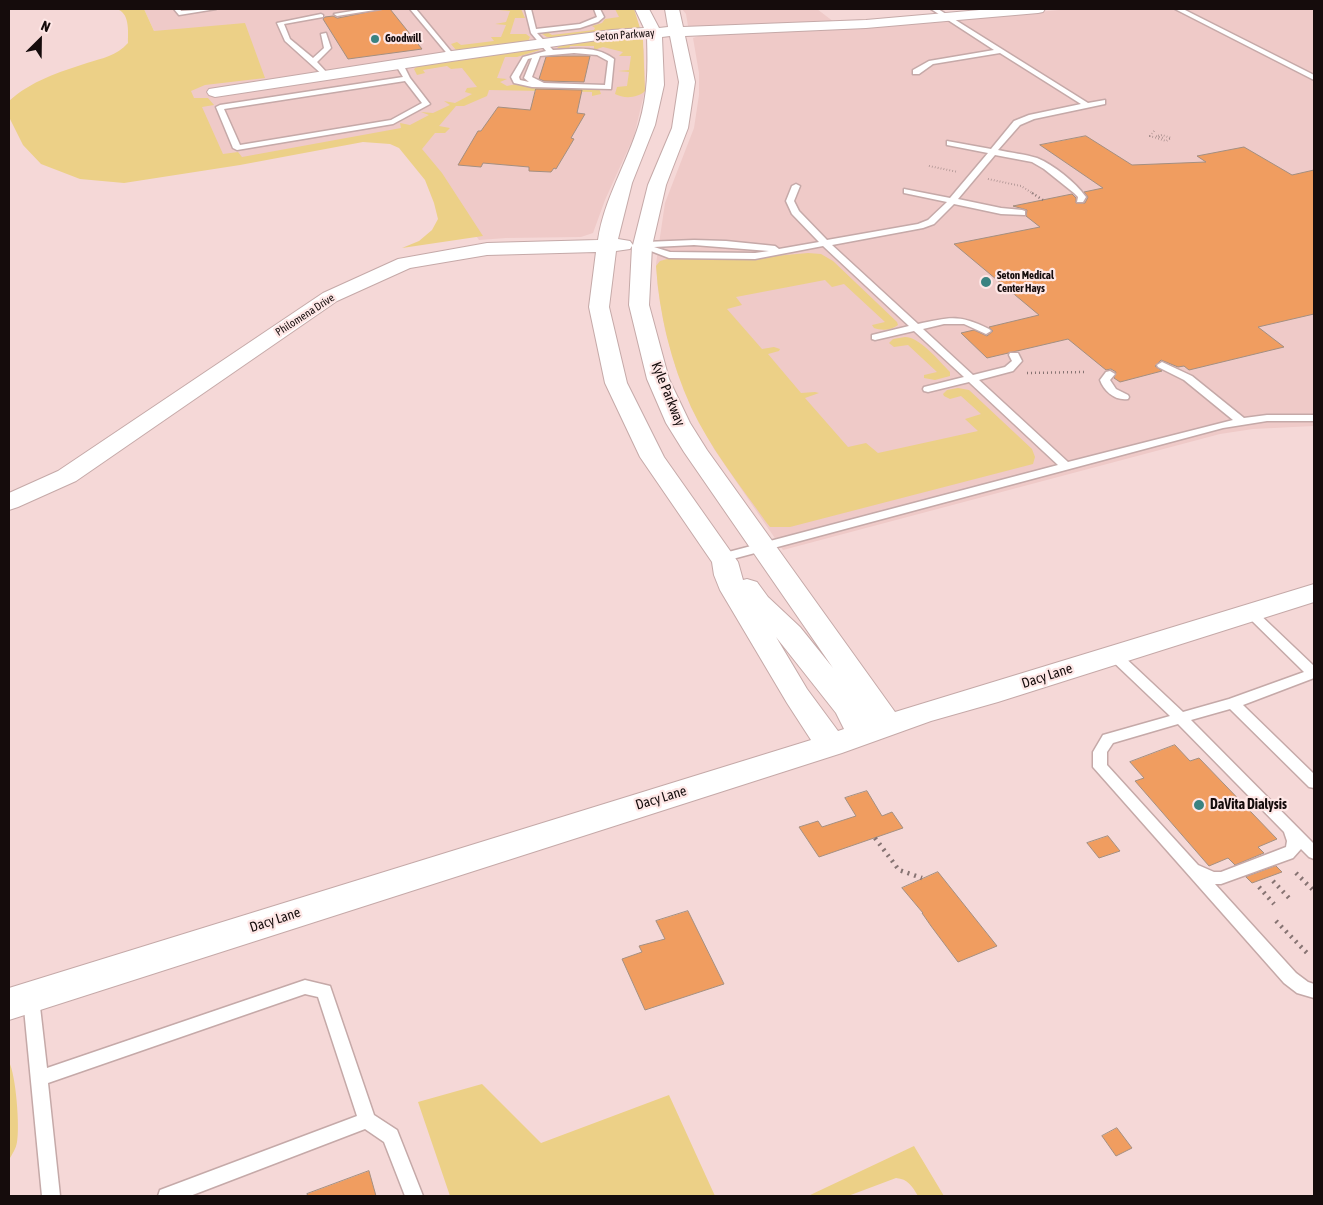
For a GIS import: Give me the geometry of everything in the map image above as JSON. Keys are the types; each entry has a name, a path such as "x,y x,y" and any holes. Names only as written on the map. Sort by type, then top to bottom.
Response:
{"street":[{"path":"642,9 654,33 656,85 647,125 623,183 606,245 599,307 616,383 652,457 723,560 740,578 758,603 790,634 811,660 848,708 860,735"},
{"name":"Kyle Parkway","path":"672,9 687,82 680,128 657,185 642,246 639,305 658,378 678,423 696,452 763,545 860,735"},
{"name":"Seton Parkway","path":"215,92 452,56 544,50 612,34 866,24 1038,9"},
{"name":"Philomena Drive","path":"9,502 68,476 330,297 405,263 487,249 606,245 642,246"},
{"name":"Dacy Lane","path":"20,1001 860,735 923,712 988,695 1314,592"}],"lane":[{"path":"177,9 179,13 213,9"},
{"path":"337,14 378,9"},
{"path":"413,9 452,56"},
{"path":"528,9 533,31 544,50"},
{"path":"533,31 598,21 601,17 598,9"},
{"path":"934,9 1087,105"},
{"path":"1178,9 1314,78"},
{"path":"321,16 283,21 280,23 280,26 290,45 314,61 325,75"},
{"path":"314,61 328,48 324,34"},
{"path":"544,50 528,78 534,82 608,86"},
{"path":"608,86 532,85 517,81 516,77 525,58 544,50 589,52 608,56 612,60 608,96"},
{"path":"916,72 931,62 1000,51"},
{"path":"215,92 237,148 393,122 426,104 398,64"},
{"path":"220,107 407,79"},
{"path":"642,246 669,255 755,256 907,229 931,222 952,201 1012,129 1023,120 1102,102"},
{"path":"950,143 1027,158 1041,163 1078,191 1082,197 1080,200"},
{"path":"796,186 790,198 791,206 826,244 1066,466"},
{"path":"907,191 1001,212 1022,213"},
{"path":"875,337 944,321 973,324 986,331"},
{"path":"928,389 1009,369 1017,361 1014,355"},
{"path":"1162,365 1174,369 1193,382 1241,420"},
{"path":"1110,374 1105,380 1107,386 1124,398"},
{"path":"723,560 763,545 1241,420 1314,418"},
{"path":"1250,612 1314,673 1233,703 1108,739 1102,746 1098,756 1100,767 1290,978 1304,988 1314,991"},
{"path":"1114,655 1182,718 1314,853"},
{"path":"1233,703 1314,783"},
{"path":"1190,867 1204,875 1221,878 1288,854 1293,850 1294,841 1291,831"},
{"path":"40,1078 305,987 324,991 368,1120 391,1136 414,1196"},
{"path":"20,1001 40,1078 51,1196"},
{"path":"167,1196 368,1120"}],"path":[{"path":"1154,131 1150,136 1152,138 1166,140 1171,138 1162,135 1156,136 1163,138"},
{"path":"929,166 964,174"},
{"path":"983,178 1021,186 1043,200"},
{"path":"1024,373 1084,372"},
{"path":"875,838 899,870 922,878"},
{"path":"1296,873 1314,891"},
{"path":"1273,881 1289,898"},
{"path":"1259,887 1274,904"},
{"path":"1276,921 1306,953"}],"shaded area":[{"path":"116,9 144,9 154,31 245,23 265,78 205,85 191,91 194,98 208,98 214,105 202,107 223,154 238,152 242,157 401,128 400,123 410,125 429,115 421,112 433,113 450,105 444,101 455,103 472,94 465,92 467,88 477,87 462,68 451,69 447,66 423,70 425,73 417,75 414,69 418,66 538,49 540,50 517,57 505,57 497,78 507,79 500,82 507,86 516,84 528,87 599,88 601,94 592,96 592,92 489,90 487,96 464,106 456,106 439,126 450,128 445,133 435,133 422,149 442,173 483,236 402,248 419,241 432,230 438,219 425,180 399,148 390,144 363,142 240,165 124,183 80,179 41,164 23,145 9,117 9,101 27,88 46,78 119,51 128,43 128,33 124,14"},
{"path":"144,9 634,9 644,51 645,90 634,136 605,200 593,233 581,237 479,240 405,132 240,158 224,158 154,31"},
{"path":"521,9 525,18 515,18 510,34 526,34 530,37 528,41 462,51 456,50 451,44 457,42 461,45 494,41 491,37 501,37 506,25 495,24 506,22 510,11 499,10"},
{"path":"615,9 634,9 640,28 558,38 547,37 542,34 547,32 552,35 594,30 595,28 592,26 602,23 605,19 619,17"},
{"path":"682,9 817,9 834,22 698,28 688,26 686,14"},
{"name":"Seton Medical Center Hays","path":"1069,9 1314,9 1314,426 1253,429 1220,434 783,550 714,449 691,407 676,368 665,330 656,264 665,203 694,128 699,95 699,73 693,38 702,35 904,25"},
{"path":"633,37 643,40 645,91 631,97 622,97 615,94 617,87 627,86 629,72 618,71 629,70 631,56 619,56 623,52 603,47 594,50 594,46 570,46 569,49 557,48 561,45"},
{"path":"808,253 821,254 833,261 898,325 887,330 874,328 872,325 885,322 844,284 832,287 825,280 736,297 742,305 727,309 762,349 774,347 780,349 768,354 801,393 819,393 805,398 848,447 866,443 878,453 978,431 965,419 981,414 961,396 950,399 943,394 947,390 958,388 969,390 1032,449 1035,457 1033,464 790,527 770,527 716,452 691,407 667,338 656,266 660,261 671,258 741,259"},
{"path":"905,337 917,341 929,350 950,372 950,376 935,380 924,378 924,375 937,372 908,345 894,347 889,343 893,339"},
{"path":"9,1062 17,1101 18,1135 15,1149 9,1160"},
{"path":"482,1084 541,1143 669,1095 715,1196 450,1196 418,1102"},
{"path":"914,1146 944,1196 918,1196 907,1181 896,1178 848,1196 808,1196"}],"building":[{"name":"Goodwill","path":"390,9 422,49 348,59 323,19 325,17 333,16 337,18"},
{"path":"590,56 584,82 544,81 539,79 546,57"},
{"path":"536,89 582,90 577,113 585,114 571,138 574,139 556,169 554,168 551,172 529,171 529,167 483,163 481,167 458,165 478,131 481,131 498,107 530,110"},
{"name":"Seton Medical Center Hays","path":"1086,136 1132,165 1206,162 1197,156 1244,147 1292,175 1314,170 1314,314 1258,327 1284,347 1189,370 1184,366 1178,367 1161,360 1155,366 1162,371 1120,382 1114,378 1116,372 1111,369 1106,370 1068,339 987,358 961,333 974,330 987,336 993,331 989,327 1039,315 954,244 1040,227 1026,216 1027,210 1013,206 1072,194 1076,198 1076,203 1085,203 1088,197 1084,192 1103,188 1040,145"},
{"path":"1175,745 1190,761 1199,758 1277,839 1258,847 1264,853 1235,865 1228,858 1209,866 1135,781 1144,778 1130,762"},
{"path":"867,791 882,816 892,812 903,828 819,857 799,827 818,821 822,827 856,816 845,798"},
{"path":"1108,836 1120,851 1099,858 1087,843"},
{"path":"1276,866 1282,872 1252,883 1246,877"},
{"path":"938,872 997,946 958,962 923,913 902,888"},
{"path":"688,911 724,984 645,1010 622,959 642,952 639,946 665,939 656,921"},
{"path":"1117,1128 1132,1148 1116,1156 1102,1136"},
{"path":"369,1171 376,1196 308,1196 307,1194"}],"place":[{"name":"Goodwill","path":"375,39"},
{"name":"Seton Medical Center Hays","path":"986,282"},
{"name":"DaVita Dialysis","path":"1199,805"}]}
